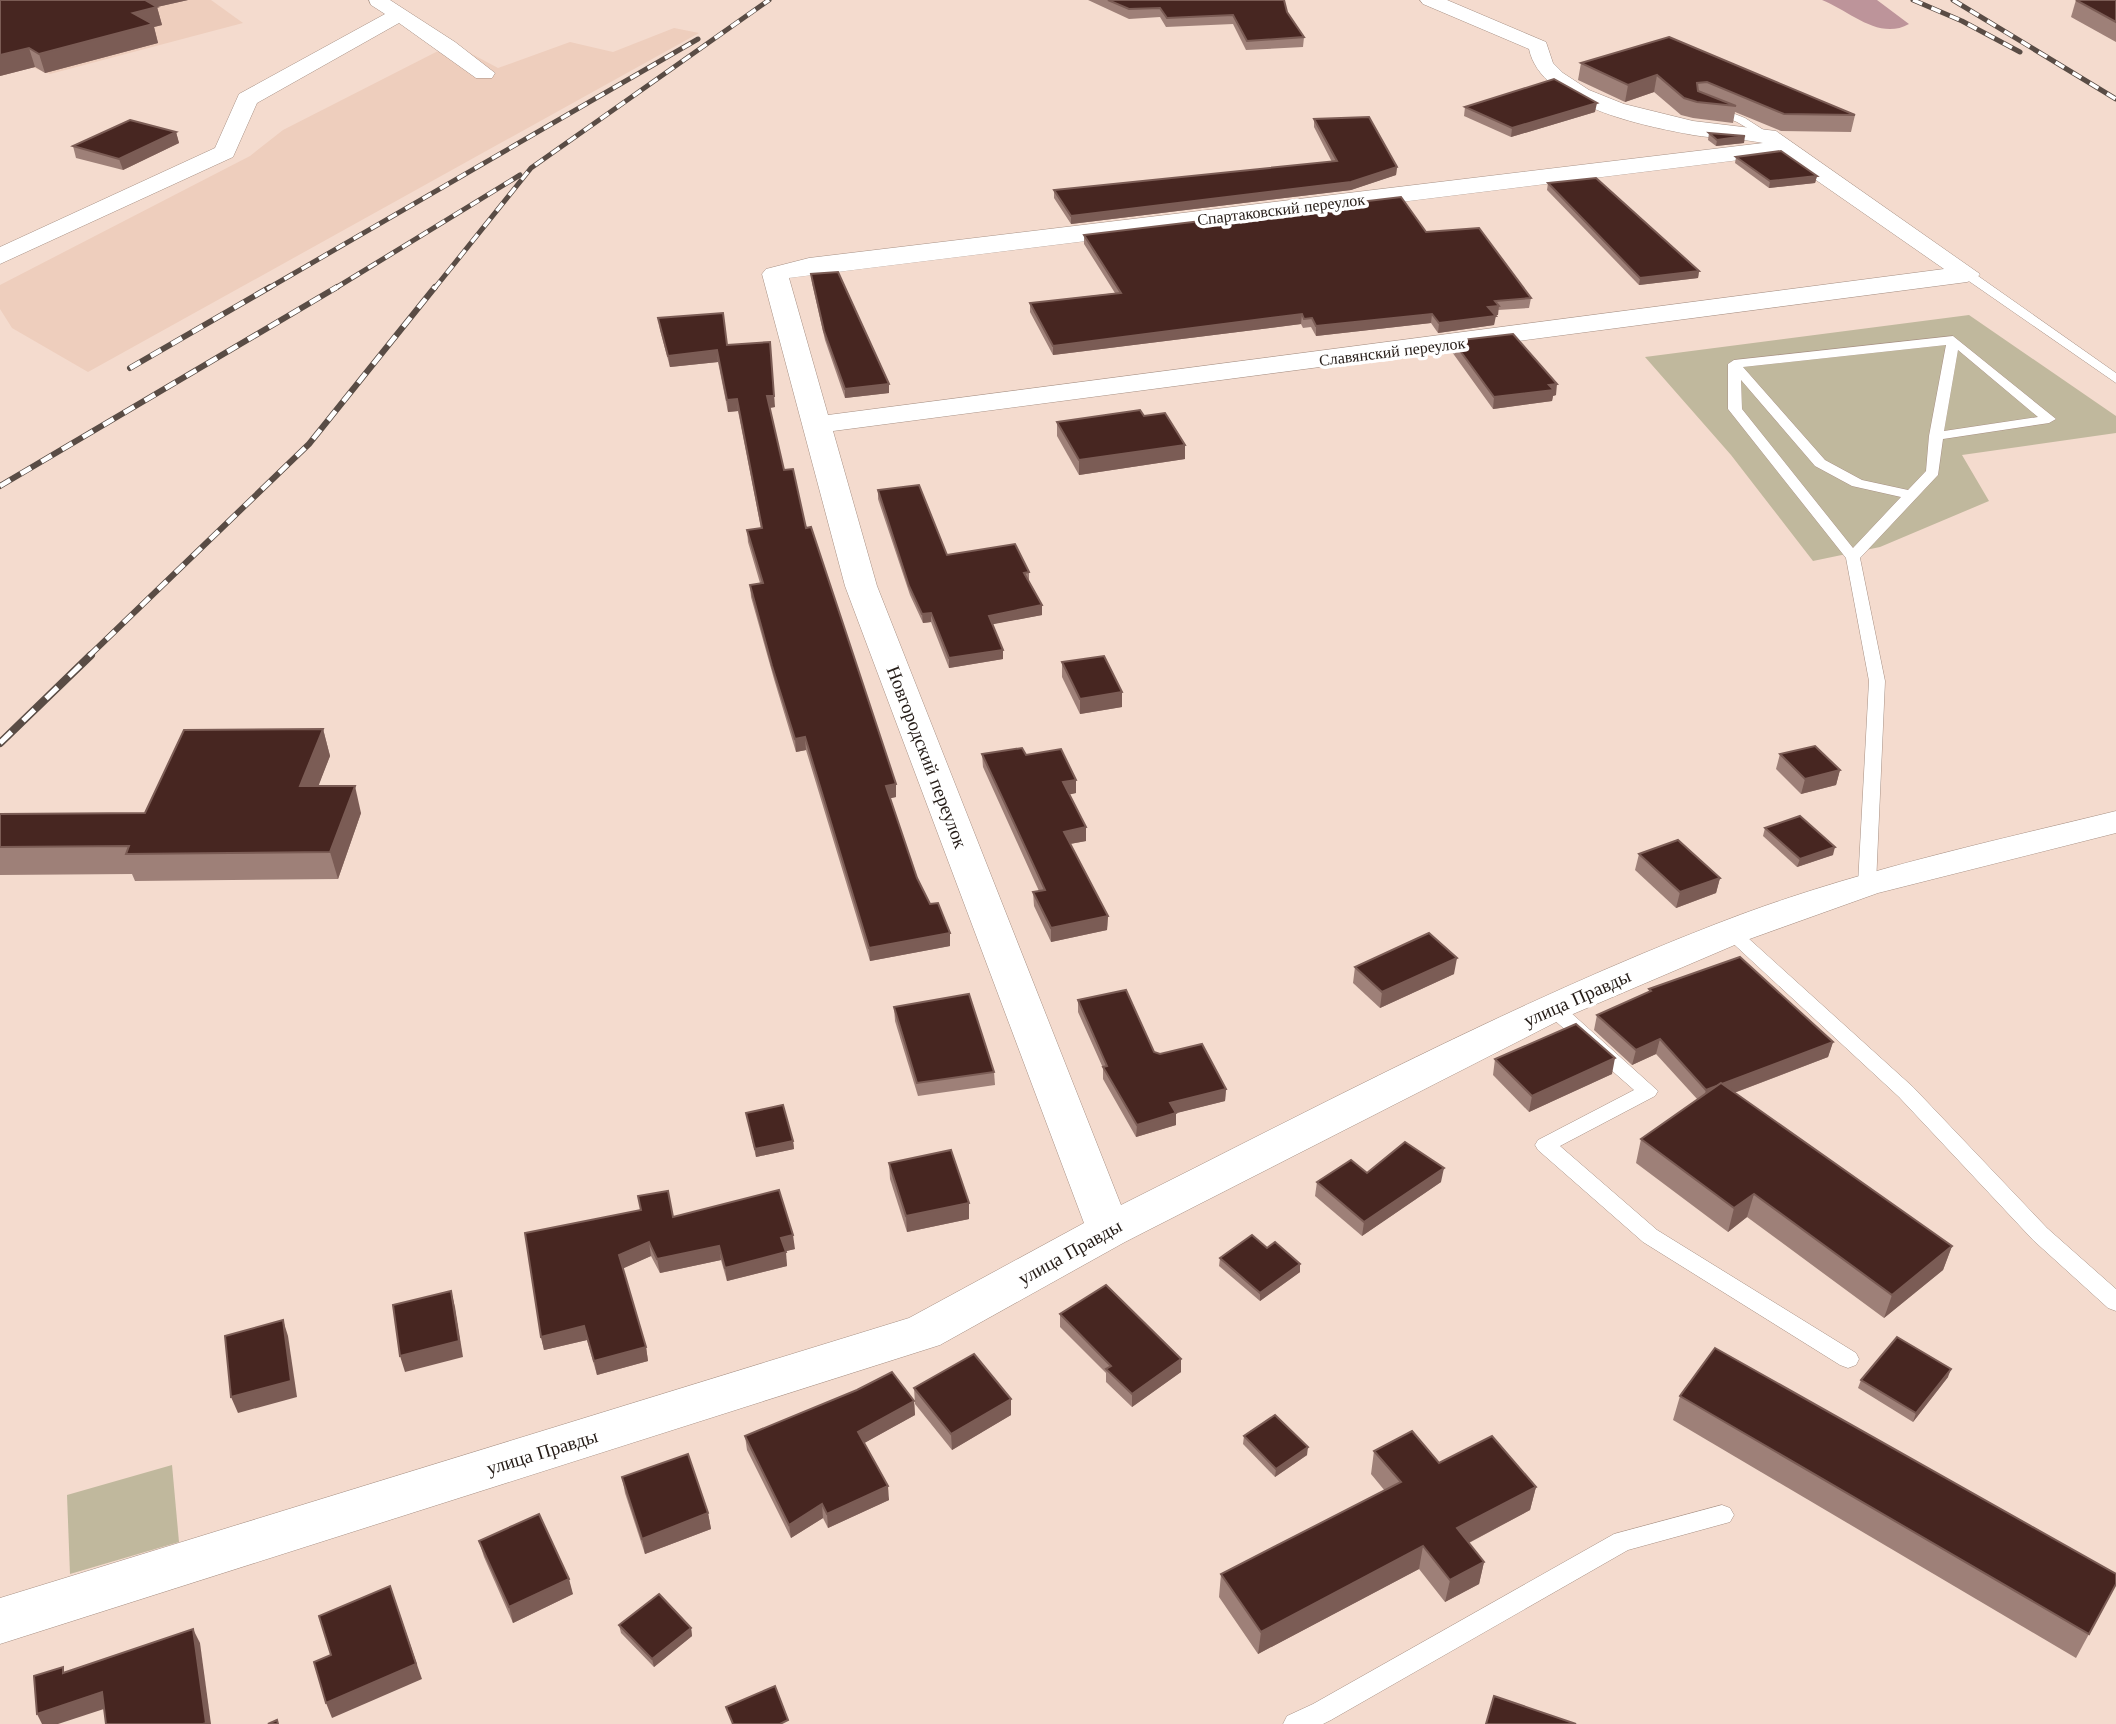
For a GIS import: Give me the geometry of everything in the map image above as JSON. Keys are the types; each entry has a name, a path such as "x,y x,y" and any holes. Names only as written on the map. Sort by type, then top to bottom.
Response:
{"street":[{"path":"376,0 484,73"},
{"path":"1430,0 1539,46 1543,65 1555,78 1581,95 1616,109 1693,128 1777,142 1967,274"},
{"path":"0,256 225,152 247,99 399,15"},
{"name":"Спартаковский переулок","path":"775,274 810,265 1777,142"},
{"name":"Новгородский переулок","path":"775,274 861,586 1109,1230"},
{"name":"Славянский переулок","path":"815,425 1967,274"},
{"name":"улица Правды","path":"0,1621 925,1332 1109,1230 1552,1007 1731,932 1867,884 2116,822"}],"lane":[{"path":"1700,103 1741,120 1777,142"},
{"path":"1967,274 2116,379"},
{"path":"1734,364 1953,340 2049,419 1936,436"},
{"path":"1853,558 1933,472 1936,436 1953,340"},
{"path":"1734,364 1819,463 1857,483 1910,495"},
{"path":"1734,364 1735,409 1853,558 1877,681 1867,884"},
{"path":"1731,932 1906,1092 2040,1234 2116,1301"},
{"path":"1552,1007 1648,1091 1545,1145 1650,1236 1848,1359"},
{"path":"1296,1724 1322,1712 1622,1541 1722,1515"}],"shaded area":[{"path":"0,0 211,0 243,23 50,74 18,62"},
{"path":"1822,0 1877,0 1909,24 1887,29 1876,27"},
{"path":"674,28 699,33 88,372 12,328 0,309 0,285 250,156 283,130 440,50 457,46 498,68 570,42 613,52"},
{"path":"1969,315 2116,416 2116,433 1962,455 1989,501 1880,547 1813,561 1731,455 1645,357"},
{"path":"172,1465 179,1542 70,1574 67,1495"}],"building":[{"path":"0,0 145,0 157,7 133,13 153,24 39,54 29,48 0,55"},
{"path":"1108,0 1284,0 1287,12 1304,37 1247,41 1233,15 1167,18 1160,8 1129,9"},
{"path":"2076,0 2116,0 2116,22"},
{"path":"1669,37 1855,115 1784,114 1707,82 1697,83 1698,91 1736,106 1697,102 1684,98 1657,75 1628,85 1581,63"},
{"path":"1554,79 1597,103 1512,128 1465,107"},
{"path":"1369,117 1397,167 1351,182 1071,216 1054,190 1337,161 1314,119"},
{"path":"130,120 176,132 119,159 73,146"},
{"path":"1709,133 1745,136 1717,140"},
{"path":"1781,151 1817,176 1770,181 1736,157"},
{"path":"1596,178 1699,271 1640,278 1548,183"},
{"path":"1401,197 1426,232 1479,228 1531,298 1495,301 1499,306 1488,307 1496,316 1439,323 1432,314 1316,326 1312,318 1304,319 1302,314 1053,346 1030,303 1121,293 1084,235"},
{"path":"838,272 889,384 845,389 824,331 811,274"},
{"path":"723,313 727,345 770,342 774,396 767,396 784,470 793,469 806,528 811,527 896,784 886,786 917,878 930,904 938,903 950,933 869,948 805,737 795,739 750,585 763,583 747,530 762,528 737,399 727,400 717,350 668,356 658,318"},
{"path":"1513,334 1557,384 1549,385 1554,390 1494,397 1453,341"},
{"path":"1140,410 1144,416 1165,413 1185,445 1079,460 1057,422"},
{"path":"919,485 947,555 1015,544 1029,572 1024,573 1042,605 989,616 1003,650 949,658 931,613 922,614 909,586 878,490"},
{"path":"1104,656 1122,692 1080,699 1062,662"},
{"path":"323,729 300,786 355,786 330,852 126,854 129,846 0,847 0,814 145,813 184,730"},
{"path":"1815,746 1840,770 1805,779 1780,754"},
{"path":"1022,748 1026,755 1061,749 1076,780 1063,782 1086,827 1064,832 1108,916 1051,928 1033,892 1045,890 982,754"},
{"path":"1800,816 1835,847 1800,859 1765,828"},
{"path":"1678,840 1720,878 1680,892 1639,854"},
{"path":"1429,933 1457,958 1382,992 1355,967"},
{"path":"1740,957 1833,1042 1706,1090 1660,1039 1636,1050 1597,1015 1651,991 1649,989"},
{"path":"1126,990 1154,1052 1160,1054 1202,1044 1226,1089 1170,1103 1176,1113 1137,1125 1103,1067 1107,1066 1078,1000"},
{"path":"969,994 994,1072 917,1083 894,1007"},
{"path":"1576,1024 1615,1058 1532,1096 1495,1059"},
{"path":"1721,1083 1952,1246 1892,1295 1754,1194 1734,1208 1641,1139"},
{"path":"783,1105 793,1141 755,1149 746,1113"},
{"path":"1405,1142 1444,1168 1364,1222 1317,1182 1351,1160 1367,1173"},
{"path":"951,1150 969,1203 906,1216 889,1163"},
{"path":"779,1190 793,1235 781,1238 786,1252 725,1268 719,1246 657,1259 649,1242 619,1255 646,1347 594,1361 584,1326 541,1337 525,1233 641,1210 638,1196 668,1191 673,1217"},
{"path":"1252,1235 1267,1248 1275,1242 1300,1264 1260,1293 1220,1258"},
{"path":"1106,1285 1181,1359 1132,1394 1106,1369 1111,1366 1060,1314"},
{"path":"451,1291 459,1341 400,1356 393,1305"},
{"path":"283,1320 291,1381 231,1397 225,1336"},
{"path":"1897,1337 1951,1369 1916,1413 1861,1380"},
{"path":"1715,1348 2116,1574 2116,1584 2089,1634 1680,1396"},
{"path":"974,1354 1011,1399 951,1434 914,1388"},
{"path":"892,1372 914,1401 858,1432 888,1486 827,1514 822,1504 789,1525 745,1436 857,1390"},
{"path":"1275,1415 1308,1447 1276,1469 1244,1436"},
{"path":"1412,1431 1439,1463 1492,1436 1536,1487 1457,1528 1484,1562 1450,1580 1423,1546 1261,1632 1221,1574 1401,1482 1374,1451"},
{"path":"688,1454 708,1513 642,1539 622,1477"},
{"path":"539,1514 569,1579 509,1607 479,1541"},
{"path":"390,1586 416,1664 326,1703 314,1662 331,1655 319,1616"},
{"path":"659,1594 691,1628 652,1659 619,1625"},
{"path":"193,1629 206,1723 106,1724 102,1692 37,1714 34,1676 63,1667 63,1673"},
{"path":"775,1686 788,1720 780,1724 733,1724 726,1707"},
{"path":"1494,1696 1576,1724 1486,1724"}],"railway":[{"path":"434,289 531,168 769,0"},
{"path":"1913,0 1962,21 2020,52"},
{"path":"1953,0 2116,99"},
{"path":"267,289 698,39"},
{"path":"334,289 520,175"},
{"path":"130,368 270,287"},
{"path":"0,486 337,287"},
{"path":"89,656 309,444 435,287"},
{"path":"0,743 91,655"}]}
